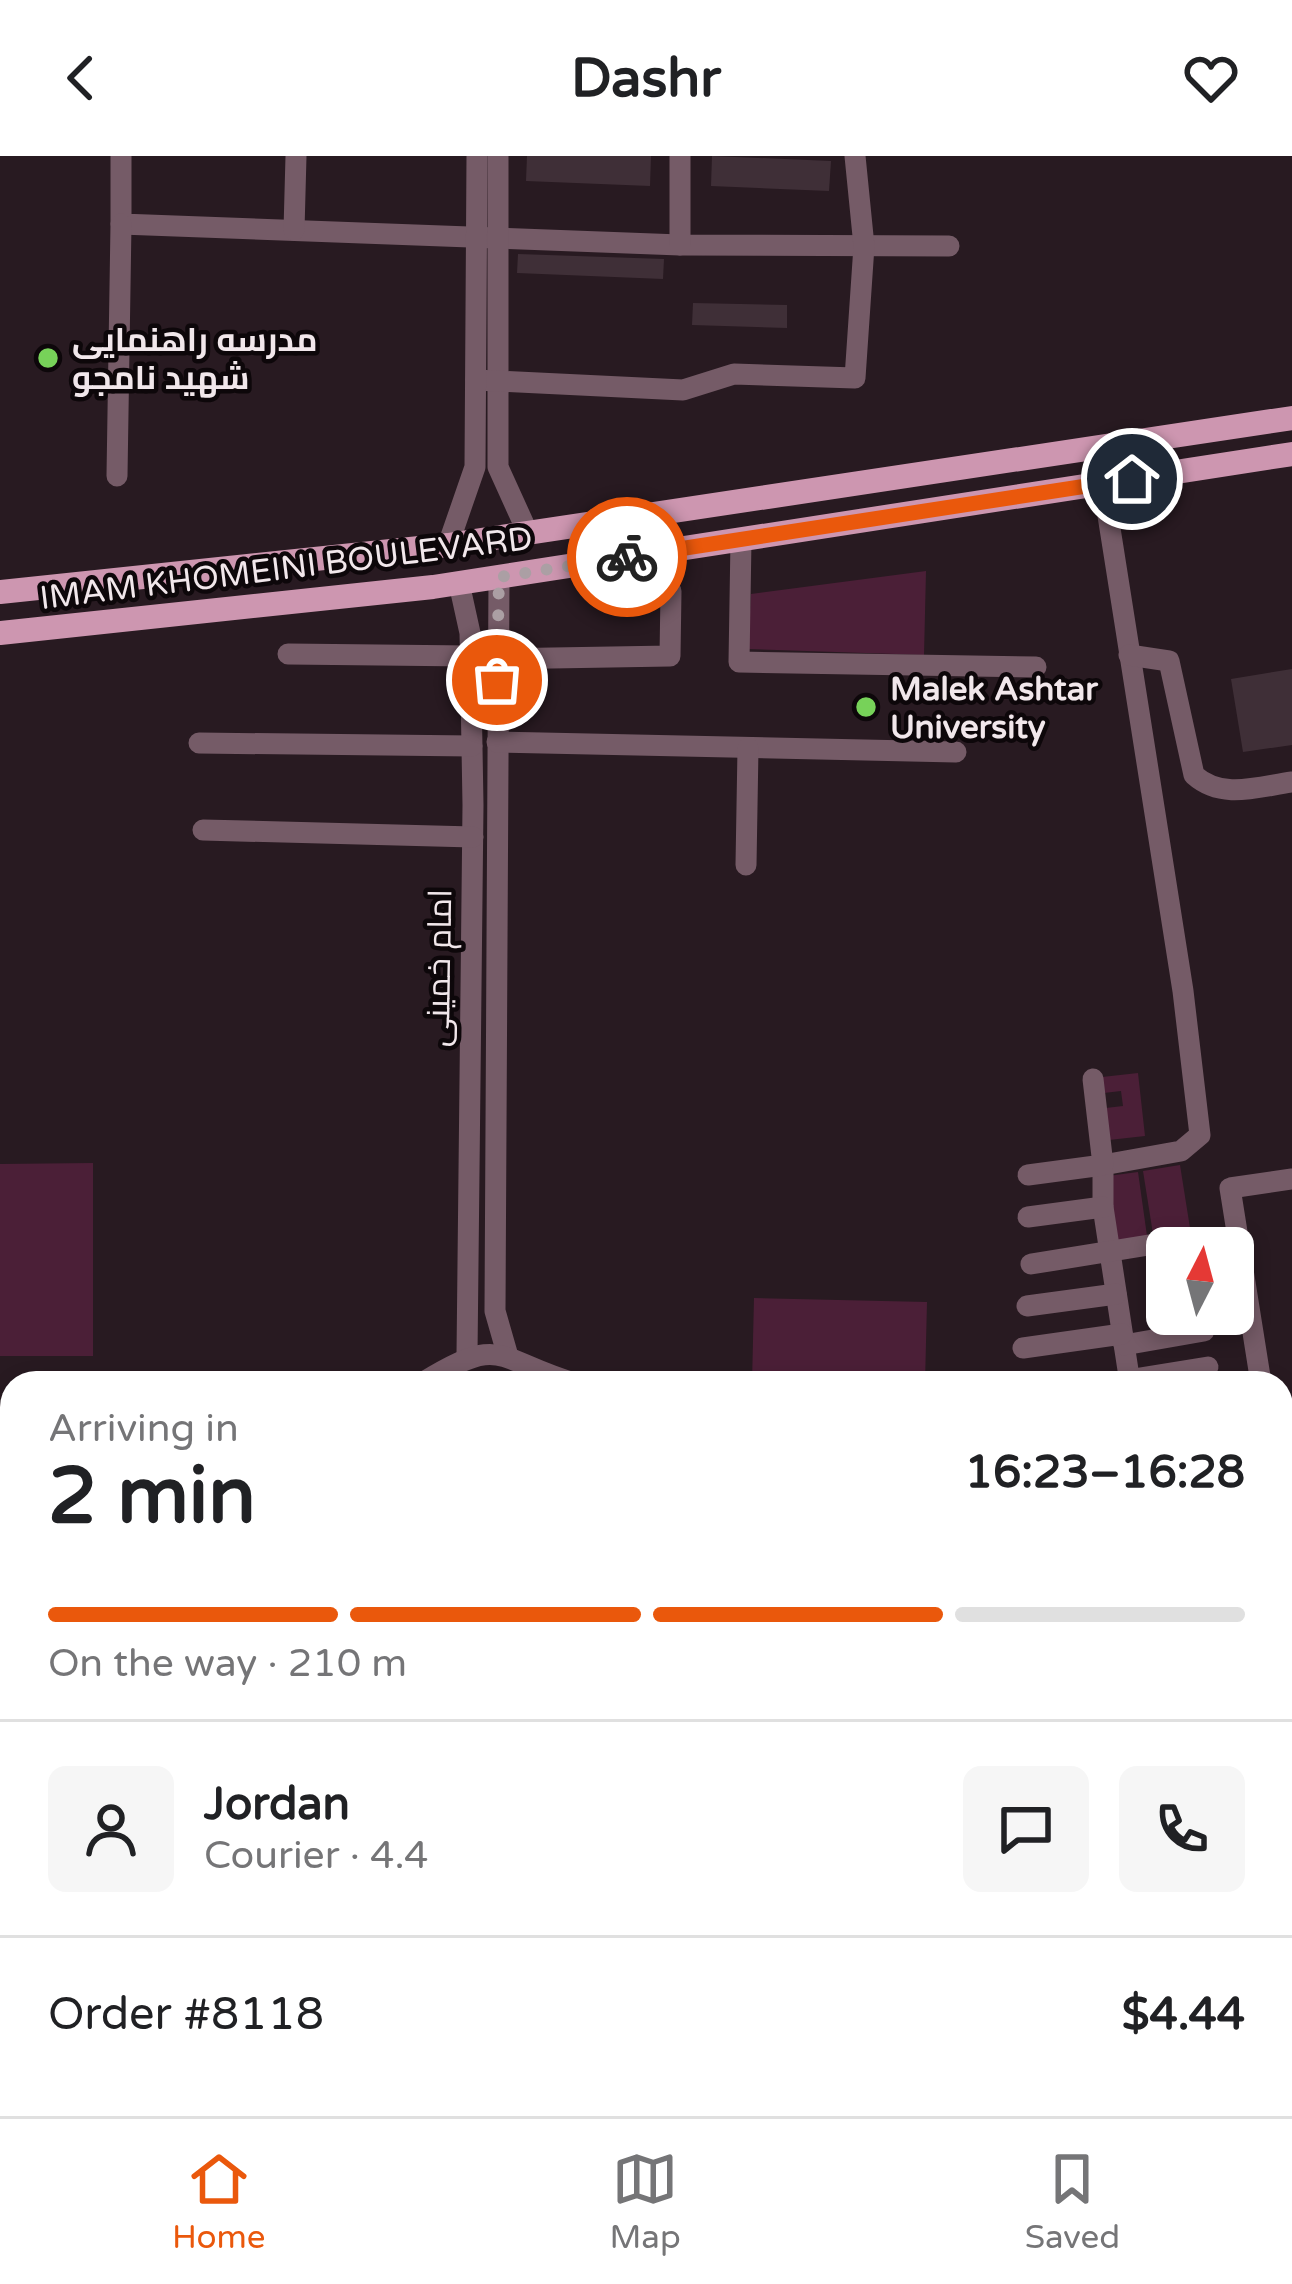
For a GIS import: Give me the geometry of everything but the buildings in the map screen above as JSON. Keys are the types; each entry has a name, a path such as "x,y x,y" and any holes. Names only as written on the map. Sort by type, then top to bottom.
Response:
{"main road":[{"name":"IMAM KHOMEINI BOULEVARD","path":"0,592 448,545 1292,418"},
{"path":"1095,449 1103,484"},
{"name":"IMAM KHOMEINI BOULEVARD","path":"0,634 459,583 1292,454"}],"street":[{"path":"117,476 122,156"},
{"path":"294,230 296,156"},
{"path":"448,545 475,467 486,381 487,237 478,156"},
{"path":"487,237 498,156"},
{"path":"680,156 680,245"},
{"path":"486,381 683,390 734,374 855,378 864,245 855,156"},
{"path":"122,224 680,245 950,246"},
{"path":"486,381 498,467 527,532"},
{"path":"1028,1175 1181,1151 1200,1135 1183,991 1103,484"},
{"path":"741,540 739,662 1036,667"},
{"path":"499,577 497,742 484,811 496,913 496,1311 506,1353"},
{"name":"امام خمینی","path":"459,583 470,656 472,746 484,811 473,837 467,1355"},
{"path":"470,682 497,670 670,656 671,591"},
{"path":"288,654 470,656"},
{"path":"1130,655 1168,661 1194,775 1206,786 1225,792 1292,782"},
{"path":"497,742 956,752"},
{"path":"199,743 472,746"},
{"path":"746,865 748,748"},
{"path":"203,830 473,837"},
{"path":"472,912 496,913"},
{"path":"471,1022 496,1021"},
{"path":"1093,1079 1123,1371"},
{"path":"470,1126 497,1126"},
{"path":"1259,1371 1230,1189 1292,1179"},
{"path":"1028,1217 1103,1207"},
{"path":"469,1228 496,1228"},
{"path":"1031,1264 1146,1245"},
{"path":"1027,1306 1116,1294"},
{"path":"1023,1348 1164,1335"},
{"path":"441,1371 467,1355 506,1353 536,1371"},
{"path":"1185,1371 1208,1367"}],"shaded area":[{"path":"926,571 924,655 748,649 751,594"},
{"path":"1138,1073 1145,1136 1100,1141 1097,1109 1123,1106 1121,1091 1095,1094 1093,1078"},
{"path":"93,1163 93,1356 0,1356 0,1164"},
{"path":"1180,1165 1190,1227 1152,1227 1143,1171"},
{"path":"1138,1172 1146,1236 1118,1241 1108,1176"},
{"path":"754,1298 927,1302 925,1371 752,1371"}],"way so far":[{"path":"497,680 499,577 627,557"}],"place":[{"name":"مدرسه راهنمایی شهید نامجو","path":"48,358"},
{"name":"Malek Ashtar University","path":"866,707"}],"route":[{"path":"627,557 1132,479"}]}
